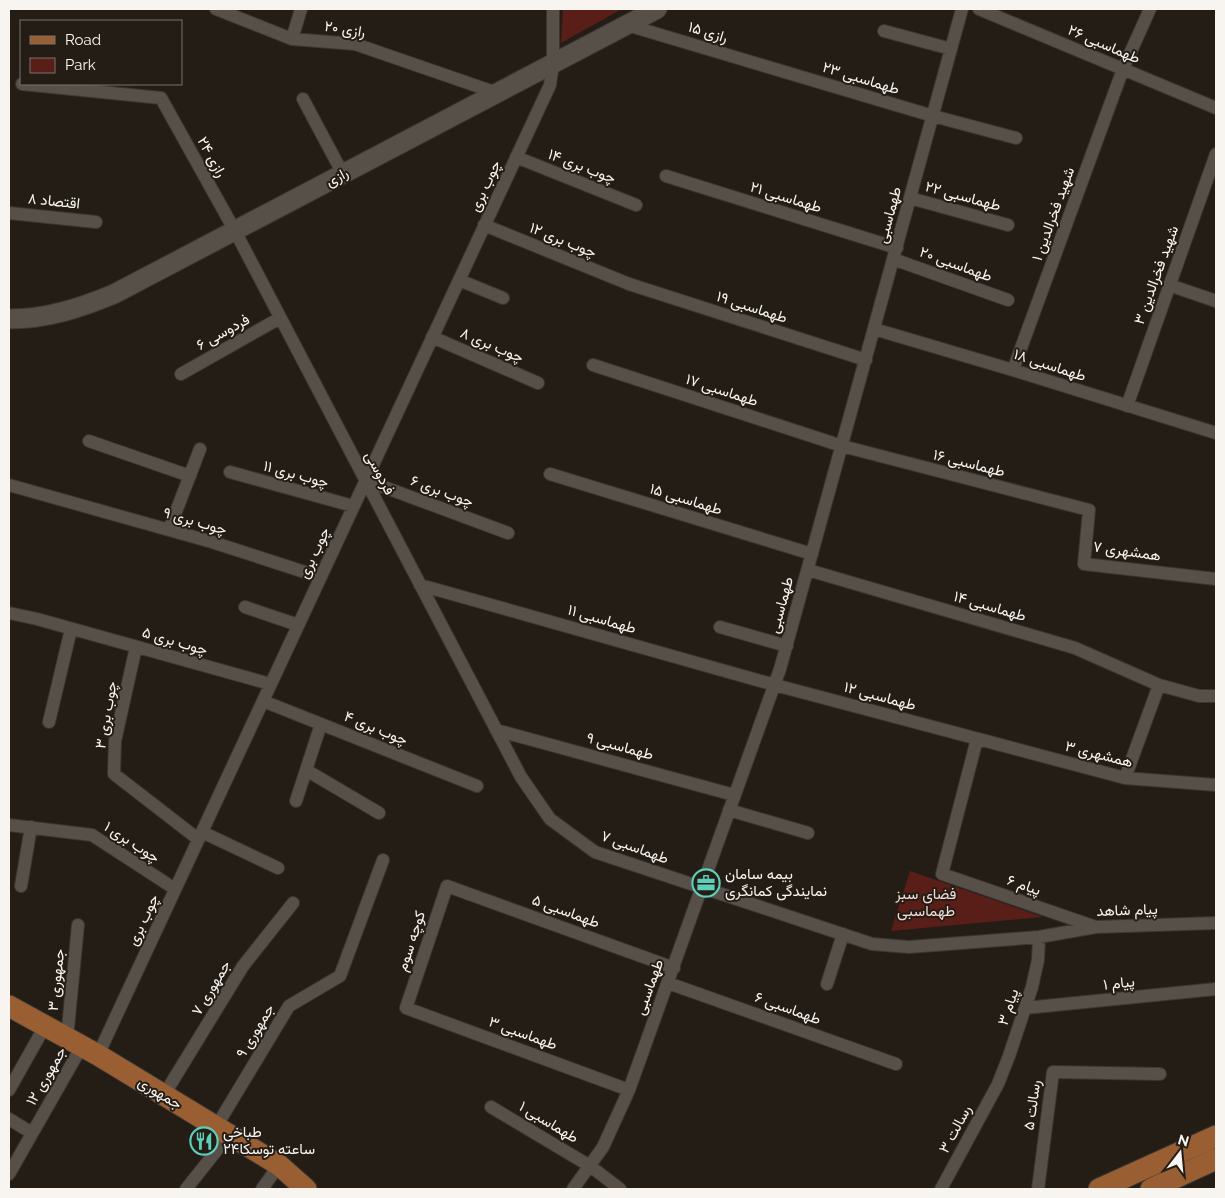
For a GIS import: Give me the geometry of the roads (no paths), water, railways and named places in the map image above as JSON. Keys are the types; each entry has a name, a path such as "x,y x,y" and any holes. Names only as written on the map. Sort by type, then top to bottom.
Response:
{"main road":[{"name":"رازی","path":"9,319 29,319 77,309 114,294 657,9"},
{"name":"جمهوری","path":"9,1006 82,1046 279,1165 306,1189"},
{"path":"1099,1189 1216,1136"},
{"path":"1179,1152 1187,1172"},
{"path":"1150,1189 1216,1159"}],"street":[{"name":"رازی ۲۰","path":"216,9 292,39 356,44 497,93"},
{"path":"292,39 301,9"},
{"name":"چوب بری","path":"82,1046 175,889 550,85 553,64 553,9"},
{"name":"طهماسبی","path":"573,1189 603,1146 629,1090 775,685 962,9"},
{"name":"۲۶ طهماسبی","path":"979,9 1216,108"},
{"name":"۱ شهید فخرالدین","path":"1013,370 1123,69 1150,9"},
{"name":"۱۵ رازی","path":"627,25 780,70"},
{"path":"884,31 951,49"},
{"name":"۲۳ طهماسبی","path":"780,70 933,116 1016,138"},
{"name":"رازی ۲۴","path":"32,85 161,98 235,231"},
{"path":"303,99 343,174"},
{"name":"۳ شهید فخرالدین","path":"1127,406 1216,156"},
{"name":"۱۴ چوب بری","path":"516,157 636,205"},
{"name":"۲۱ طهماسبی","path":"666,176 895,254"},
{"name":"۲۲ طهماسبی","path":"910,198 1008,225"},
{"name":"۸ اقتصاد","path":"9,212 96,222"},
{"name":"۱۲ چوب بری","path":"484,225 629,284"},
{"name":"فردوسی","path":"235,231 496,730"},
{"name":"۲۰ طهماسبی","path":"895,254 1008,300"},
{"path":"459,280 503,298"},
{"name":"۱۹ طهماسبی","path":"629,284 866,360"},
{"path":"1169,285 1216,301"},
{"name":"فردوسی ۶","path":"181,374 280,318"},
{"name":"۱۸ طهماسبی","path":"874,329 1216,433"},
{"name":"۸ چوب بری","path":"432,337 538,383"},
{"name":"۱۷ طهماسبی","path":"593,365 842,446"},
{"path":"89,441 190,476"},
{"name":"۱۶ طهماسبی","path":"842,446 1089,510"},
{"path":"169,530 200,449"},
{"name":"۱۱ چوب بری","path":"230,472 353,506"},
{"name":"۱۵ طهماسبی","path":"550,474 812,554"},
{"name":"۶ چوب بری","path":"365,480 508,533"},
{"name":"۹ چوب بری","path":"9,485 169,530 320,577"},
{"name":"۷ همشهری","path":"1089,510 1084,564 1216,579"},
{"name":"۱۴ طهماسبی","path":"808,570 1075,648 1159,685 1199,696 1216,696"},
{"name":"۱۱ طهماسبی","path":"420,585 775,685"},
{"path":"245,607 298,625"},
{"name":"۵ چوب بری","path":"9,613 270,684"},
{"path":"720,627 787,646"},
{"path":"49,722 71,629"},
{"name":"۳ چوب بری","path":"136,647 115,741 114,774 200,835"},
{"name":"۱۲ طهماسبی","path":"775,685 977,739"},
{"path":"1125,778 1159,685"},
{"name":"۴ چوب بری","path":"263,701 477,786"},
{"path":"296,801 321,724"},
{"name":"۹ طهماسبی","path":"496,730 734,795"},
{"name":"۷ طهماسبی","path":"496,730 521,777 550,819 595,852 843,934"},
{"name":"۳ همشهری","path":"977,739 1125,778 1216,785"},
{"name":"۶ پیام","path":"977,739 942,874 1096,927"},
{"path":"306,770 379,813"},
{"path":"729,810 808,833"},
{"name":"۱ چوب بری","path":"9,825 92,835 175,889"},
{"path":"21,886 31,828"},
{"path":"200,835 278,868"},
{"name":"۹ جمهوری","path":"186,1189 222,1131 289,1006 340,976 383,860"},
{"name":"۵ طهماسبی","path":"446,886 674,968"},
{"name":"کوچه سوم","path":"406,1008 446,886"},
{"name":"۷ جمهوری","path":"164,1095 243,966 293,904"},
{"name":"پیام شاهد","path":"843,934 872,944 909,947 1039,937 1096,927 1216,924"},
{"name":"۳ جمهوری","path":"78,925 82,1046"},
{"path":"827,984 843,934"},
{"name":"۳ پیام","path":"998,1084 1025,1008 1038,960 1039,937"},
{"name":"۶ طهماسبی","path":"668,983 896,1064"},
{"name":"۱ پیام","path":"1025,1008 1216,990"},
{"name":"۳ طهماسبی","path":"406,1008 629,1090"},
{"path":"9,1090 45,1026"},
{"name":"۱۲ جمهوری","path":"9,1174 82,1046"},
{"name":"۵ رسالت","path":"1038,1189 1053,1072 1160,1074"},
{"name":"۳ رسالت","path":"941,1189 998,1084"},
{"name":"۱ طهماسبی","path":"491,1107 590,1166 620,1189"},
{"path":"9,1119 32,1134"},
{"path":"262,1189 279,1165"}],"place":[{"name":"بیمه سامان نمایندگی کمانگری","path":"706,883"},
{"name":"طباخی ۲۴ساعته توسکا","path":"204,1141"}],"park label":[{"name":"فضای سبز طهماسبی","path":"926,902"}]}
